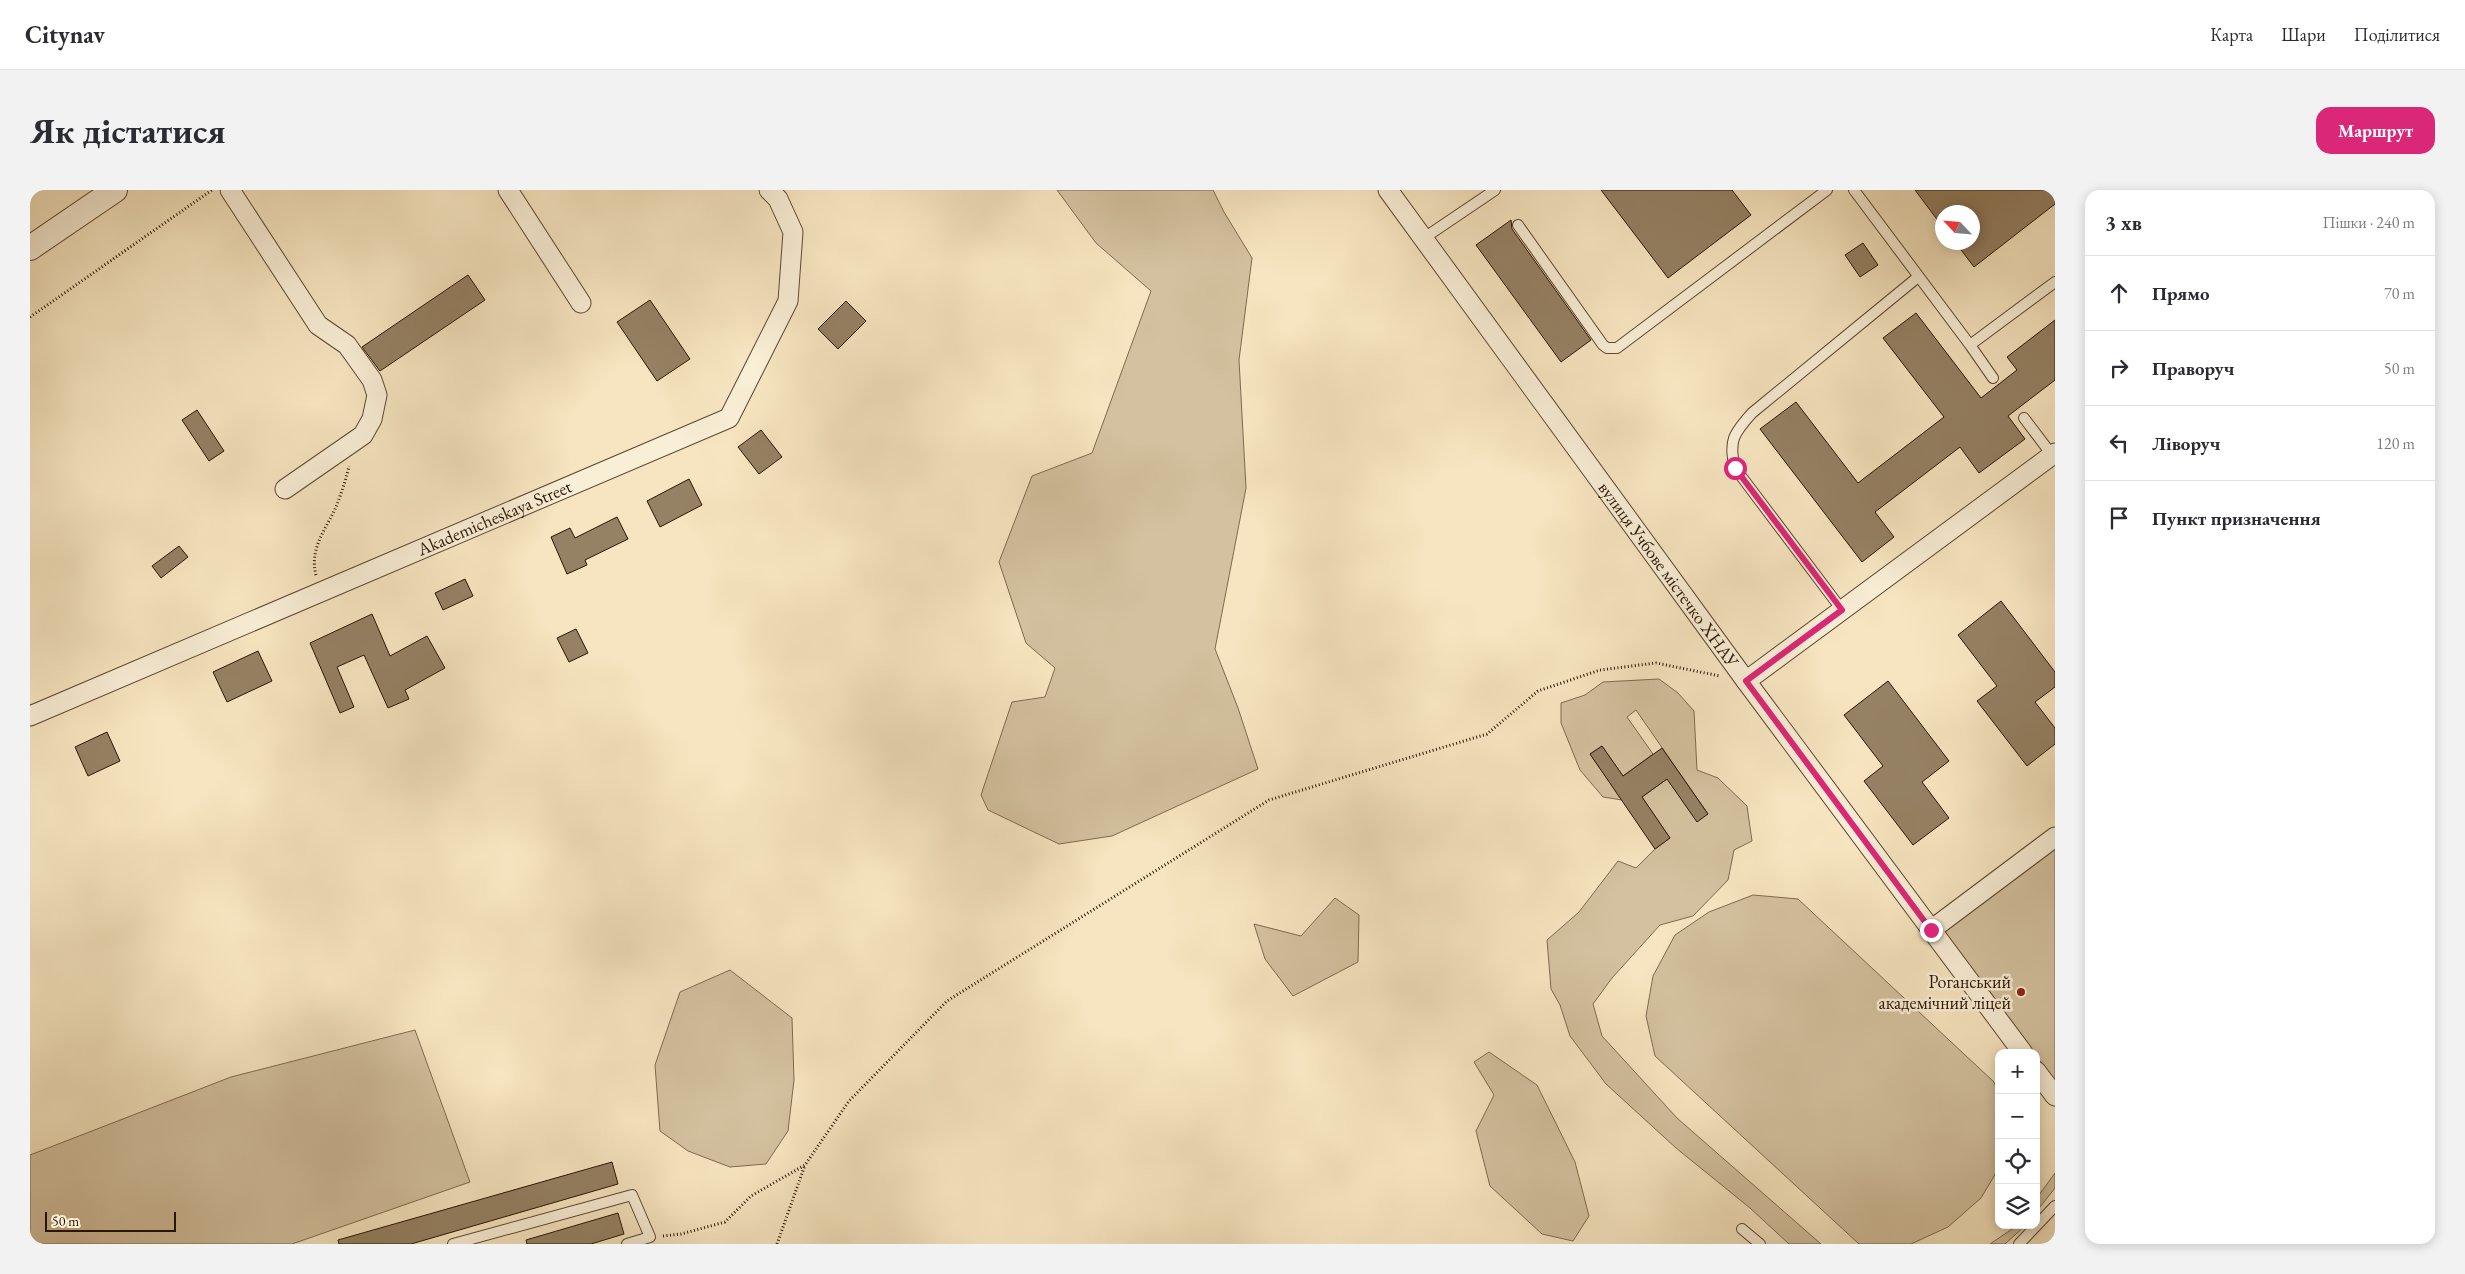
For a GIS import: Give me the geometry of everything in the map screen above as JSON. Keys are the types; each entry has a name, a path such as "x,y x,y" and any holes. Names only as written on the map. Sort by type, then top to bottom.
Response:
{"street":[{"path":"30,248 115,190"},
{"path":"230,190 318,325 347,345 372,380 377,395 372,419 363,435 285,489"},
{"path":"508,190 581,303"},
{"name":"Akademicheskaya Street","path":"30,716 729,418 788,301 793,232 778,199 769,190"},
{"name":"вулиця Учбове містечко ХНАУ","path":"1388,190 1746,681 2020,1049"},
{"path":"1746,681 2054,454"},
{"path":"1931,930 2055,837"},
{"path":"2040,1076 2055,1096"}],"lane":[{"path":"1424,238 1495,190"},
{"path":"1518,225 1604,345 1611,349 1617,348 1827,190"},
{"path":"1854,190 1993,378"},
{"path":"1842,610 1735,468 1731,452 1735,432 1752,413 1918,277"},
{"path":"1970,345 2055,282"},
{"path":"2024,418 2054,454"},
{"path":"453,1244 632,1194 650,1237 627,1244"},
{"path":"2019,1244 2055,1206"},
{"path":"1742,1229 1760,1244"}],"path":[{"path":"30,317 212,190"},
{"path":"322,590 315,573 314,558 316,546 336,506 347,476 355,441"},
{"path":"777,1244 804,1165 849,1101 947,1001 1269,800 1487,734 1538,691 1600,670 1656,663 1746,681"},
{"path":"650,1237 681,1234 725,1222 751,1196 804,1165"}],"shaded area":[{"path":"1057,190 1213,190 1252,258 1239,360 1246,488 1215,649 1238,708 1258,769 1112,836 1059,844 988,810 981,795 1012,702 1045,697 1055,668 1026,643 999,562 1032,476 1092,453 1151,291 1096,243"},
{"path":"1659,679 1678,693 1694,711 1697,770 1718,778 1747,806 1752,841 1734,850 1728,880 1693,916 1660,925 1612,978 1593,1004 1602,1036 1677,1118 1821,1244 1789,1244 1750,1208 1676,1148 1606,1084 1570,1036 1560,1005 1551,989 1547,940 1579,912 1618,861 1636,868 1655,849 1670,838 1642,797 1667,779 1708,814 1636,710 1627,717 1653,754 1623,776 1602,746 1590,754 1622,800 1603,797 1580,770 1561,723 1561,703 1585,695 1603,682"},
{"name":"Роганський академічний ліцей","path":"2055,847 2055,1081 2040,1061 2040,1049 2031,1049 1941,931"},
{"path":"1753,895 1798,899 1994,1082 1995,1175 1981,1198 1948,1227 1911,1244 1859,1244 1655,1056 1646,1016 1653,976 1675,935 1709,912"},
{"path":"1335,898 1359,915 1358,962 1293,996 1265,959 1254,924 1301,936"},
{"path":"730,970 792,1018 794,1080 788,1131 766,1164 730,1167 688,1151 660,1131 655,1065 680,992"},
{"path":"415,1030 470,1182 292,1244 30,1244 30,1155 231,1077"},
{"path":"1489,1052 1537,1085 1575,1162 1589,1216 1573,1241 1542,1234 1490,1186 1476,1131 1494,1095 1474,1062"},
{"path":"2055,1173 2055,1188 2040,1207 2040,1194"},
{"path":"2012,1229 2022,1229 2005,1244 1990,1244"}],"building":[{"path":"1601,190 1732,190 1751,215 1668,278"},
{"path":"1915,190 2055,190 2055,204 1974,267 1961,250 1980,250 1980,205 1935,205 1935,217"},
{"path":"1511,220 1512,229 1591,340 1561,362 1476,245"},
{"path":"1863,243 1878,265 1860,277 1845,255"},
{"path":"468,275 485,300 380,371 362,347"},
{"path":"650,300 690,359 657,381 617,322"},
{"path":"846,301 866,321 838,349 818,329"},
{"path":"1916,313 1981,398 2017,370 2007,357 2055,320 2055,380 2008,416 2025,439 1979,473 1960,447 1875,512 1894,537 1862,562 1760,429 1796,402 1858,483 1944,417 1883,338"},
{"path":"197,410 224,451 209,461 182,420"},
{"path":"761,430 782,457 759,474 738,447"},
{"path":"689,479 702,505 660,527 647,501"},
{"path":"617,517 628,539 585,560 587,565 567,574 551,537 570,528 575,538"},
{"path":"179,546 188,557 161,578 152,566"},
{"path":"465,579 473,596 443,610 435,593"},
{"path":"2001,601 2055,672 2055,687 2035,702 2055,728 2055,744 2027,766 1977,701 1997,686 1958,635"},
{"path":"372,614 390,656 427,636 445,668 405,690 409,699 388,708 364,655 337,667 354,707 340,713 310,643"},
{"path":"576,629 588,653 569,662 557,638"},
{"path":"258,651 272,681 227,702 213,672"},
{"path":"1888,681 1949,761 1922,782 1949,818 1913,845 1864,781 1883,766 1844,715"},
{"path":"107,732 120,761 88,776 75,747"},
{"path":"1602,746 1623,776 1662,748 1708,814 1697,822 1667,779 1642,797 1670,838 1655,849 1590,754"},
{"path":"612,1162 618,1184 411,1244 339,1244 338,1240"},
{"path":"618,1213 624,1234 591,1244 527,1244 526,1240"}],"place":[{"name":"Роганський академічний ліцей","path":"2021,992"}],"route":[{"path":"1735,468 1842,610 1746,681 1931,930"}]}
